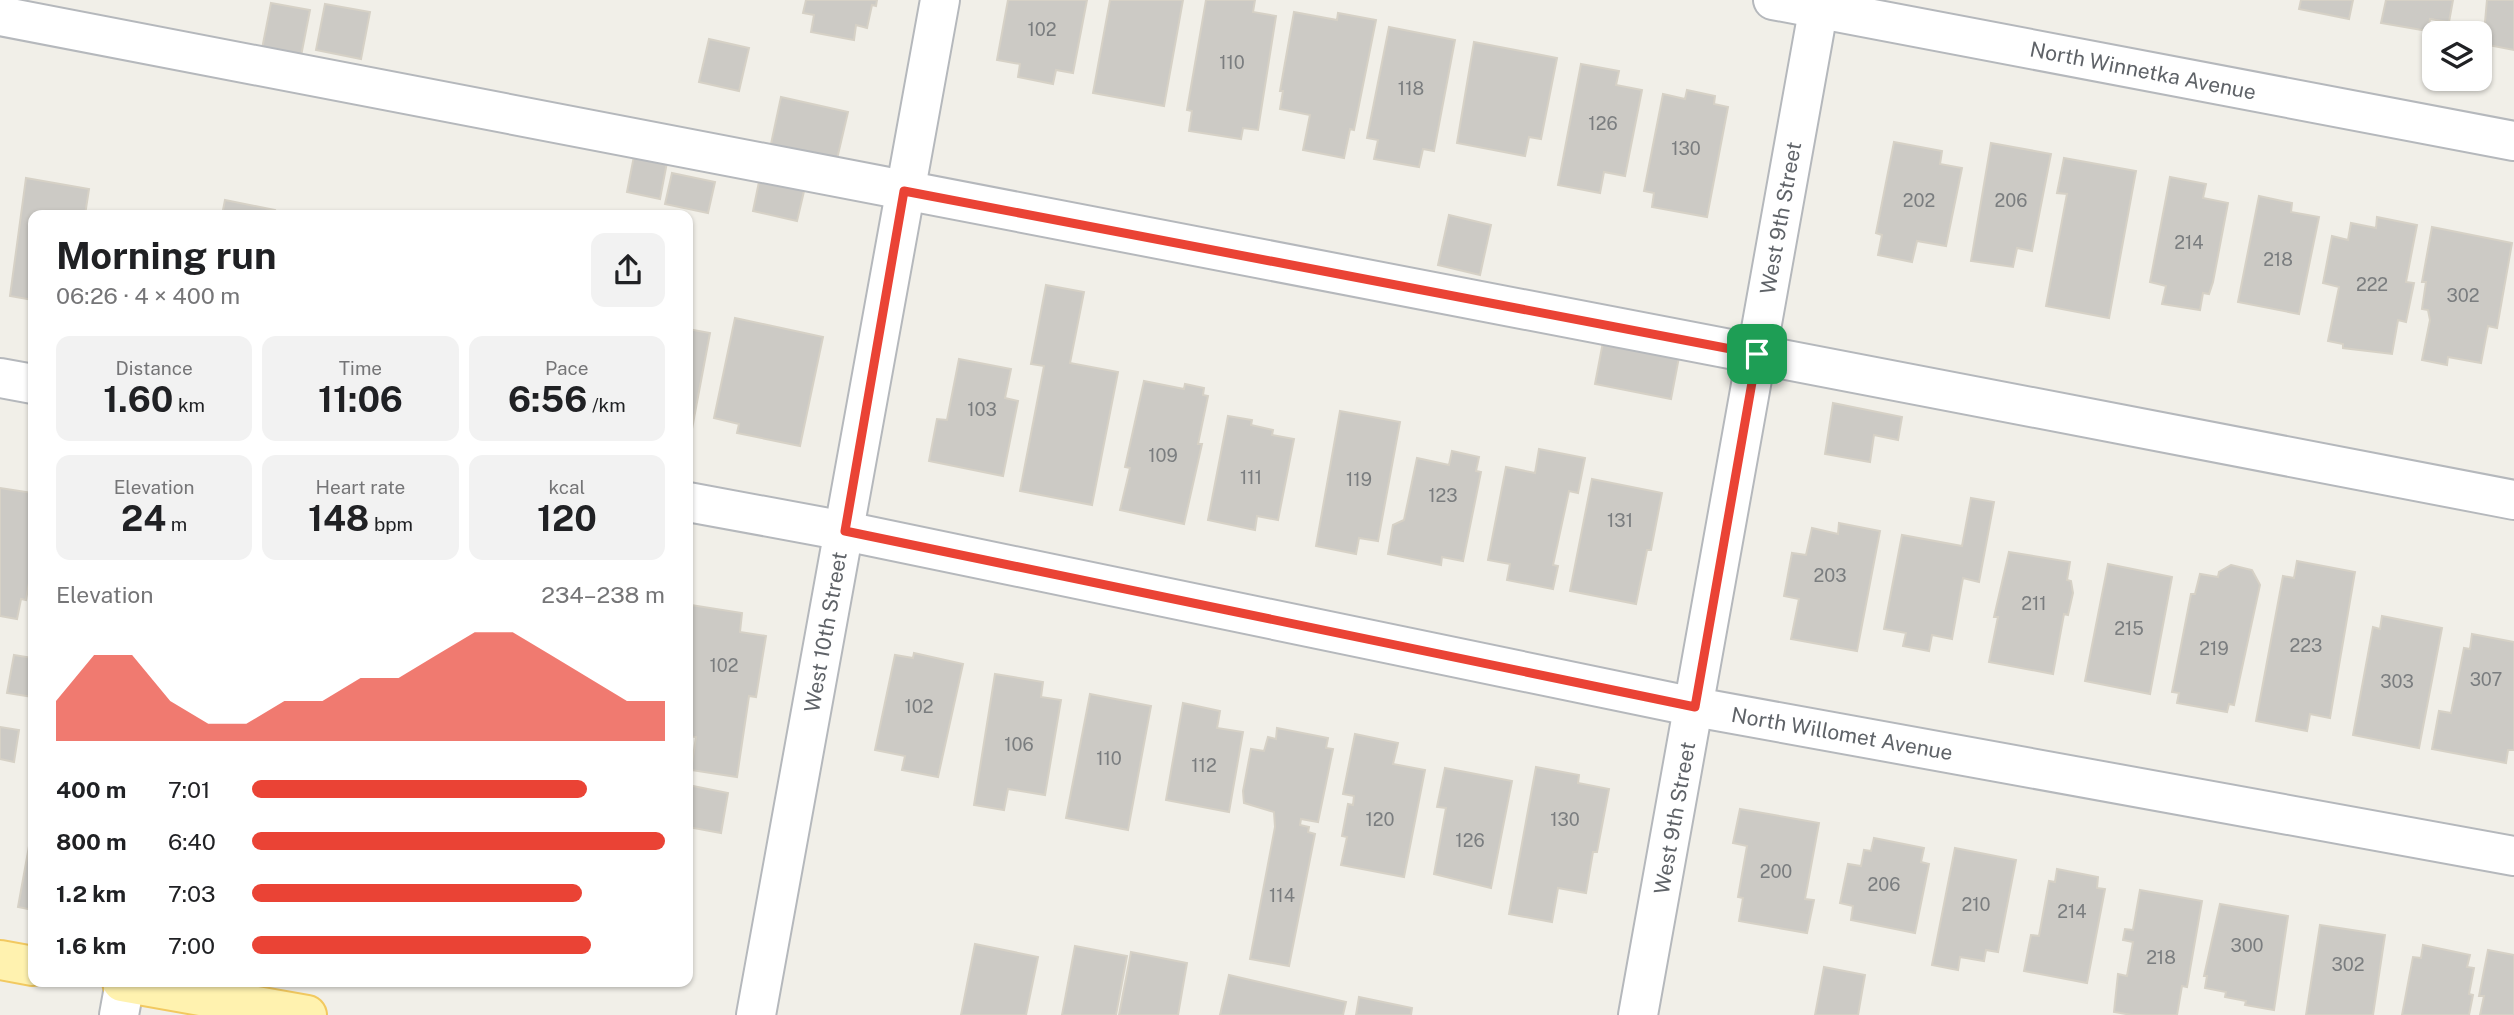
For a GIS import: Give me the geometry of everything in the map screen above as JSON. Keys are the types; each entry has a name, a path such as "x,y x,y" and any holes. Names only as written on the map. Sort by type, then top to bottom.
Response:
{"main road":[{"path":"0,960 28,965"},
{"path":"152,987 307,1015"}],"street":[{"name":"West 10th Street","path":"755,1015 940,0"},
{"name":"North Winnetka Avenue","path":"1773,0 1819,4 2514,141"},
{"name":"West 9th Street","path":"1638,1015 1819,4"},
{"path":"0,16 2514,500"},
{"path":"0,378 28,383"},
{"name":"North Willomet Avenue","path":"693,503 845,531 1695,707 2514,856"},
{"path":"119,1015 123,987"}],"building":[{"path":"806,0 877,0 876,6 872,5 867,28 856,25 854,40 811,32 814,15 803,13"},
{"path":"1008,0 1087,0 1073,73 1056,70 1053,84 1018,77 1020,64 997,60"},
{"path":"1110,0 1183,0 1164,106 1093,93"},
{"path":"1206,0 1255,0 1253,12 1276,16 1258,130 1243,128 1241,139 1189,131 1192,111 1187,110"},
{"path":"2301,0 2353,0 2349,19 2299,9"},
{"path":"2386,0 2453,0 2449,21 2422,21 2422,30 2381,23"},
{"path":"2487,0 2514,0 2514,50 2492,46 2492,21 2485,21"},
{"path":"271,3 310,10 301,56 262,49"},
{"path":"325,4 370,12 361,59 316,50"},
{"path":"1294,12 1337,20 1338,13 1376,20 1354,130 1350,129 1344,158 1303,150 1310,115 1280,109 1283,91 1280,91"},
{"path":"1389,27 1455,40 1434,151 1423,149 1419,167 1374,159 1378,140 1367,138"},
{"path":"709,39 749,48 739,91 699,82"},
{"path":"1474,42 1557,58 1541,139 1529,137 1525,156 1457,143"},
{"path":"1581,64 1619,71 1616,85 1642,90 1625,176 1604,172 1600,193 1558,185"},
{"path":"1687,90 1715,96 1714,104 1728,107 1707,217 1652,207 1654,193 1644,191 1663,94 1685,99"},
{"path":"781,97 848,112 837,159 771,144"},
{"path":"1894,142 1942,151 1940,164 1962,168 1946,246 1917,241 1912,262 1878,255 1882,235 1876,233"},
{"path":"1991,143 2051,154 2032,251 2017,248 2013,267 1971,261"},
{"path":"635,151 668,157 660,199 627,192"},
{"path":"2064,158 2136,171 2109,318 2046,306 2067,194 2057,193"},
{"path":"672,173 715,182 708,213 665,204"},
{"path":"760,177 805,187 797,221 753,211"},
{"path":"2170,177 2206,184 2203,198 2228,203 2213,282 2209,294 2203,293 2200,310 2162,304 2166,286 2150,282"},
{"path":"26,178 89,189 86,210 28,210 28,299 10,296"},
{"path":"2259,196 2292,203 2291,212 2319,217 2299,314 2238,302"},
{"path":"225,200 275,210 223,210"},
{"path":"1449,215 1491,225 1480,275 1438,265"},
{"path":"2377,217 2417,225 2406,282 2414,283 2406,322 2398,320 2392,354 2343,348 2343,344 2328,341 2339,287 2323,283 2332,236 2348,240 2351,223 2376,228"},
{"path":"2432,227 2512,243 2497,328 2488,326 2481,363 2448,357 2447,365 2422,360 2430,320 2428,310 2422,309 2426,282 2422,282"},
{"path":"1046,285 1084,292 1070,363 1118,372 1092,505 1020,491 1044,366 1031,364"},
{"path":"735,318 823,337 800,446 737,433 739,424 714,418"},
{"path":"693,330 710,333 693,424"},
{"path":"1603,342 1679,357 1671,399 1595,384"},
{"path":"959,359 1011,369 1005,398 1018,401 1003,476 929,461 937,419 947,420"},
{"path":"1144,381 1184,389 1185,384 1204,388 1203,395 1208,396 1198,444 1202,444 1184,524 1120,510 1130,468 1125,467"},
{"path":"1833,403 1902,417 1898,440 1874,435 1870,462 1825,454"},
{"path":"1340,411 1400,422 1378,541 1359,538 1356,554 1316,546"},
{"path":"1228,416 1252,420 1251,425 1273,430 1272,435 1294,439 1278,520 1257,516 1255,530 1208,520"},
{"path":"1539,449 1585,458 1578,493 1569,491 1553,565 1558,566 1553,589 1507,580 1510,564 1488,560 1506,467 1535,473"},
{"path":"1452,451 1479,457 1476,471 1481,472 1463,561 1442,557 1441,565 1388,554 1393,525 1404,520 1417,458 1449,465"},
{"path":"1592,479 1662,493 1651,550 1647,550 1636,604 1570,591"},
{"path":"0,488 28,492 28,588 26,600 21,599 17,619 0,616"},
{"path":"1971,498 1994,502 1979,582 1963,578 1952,639 1932,635 1929,651 1903,646 1906,633 1884,629 1902,535 1962,546"},
{"path":"1839,523 1880,531 1857,651 1791,639 1799,599 1784,596 1792,553 1806,555 1812,528 1838,534"},
{"path":"2009,552 2070,562 2067,580 2071,581 2073,593 2068,615 2064,614 2053,674 1989,662 1998,617 1994,617"},
{"path":"2297,561 2355,572 2330,718 2310,714 2307,731 2256,721 2283,576 2294,578"},
{"path":"2108,564 2172,577 2150,694 2085,681"},
{"path":"2231,565 2252,570 2260,585 2234,705 2229,704 2227,712 2177,703 2179,693 2172,692 2191,594 2195,594 2200,574 2218,577 2219,572"},
{"path":"693,605 742,613 740,632 766,636 756,697 749,696 737,777 693,770 696,737 693,737"},
{"path":"2382,616 2442,628 2419,748 2353,735 2373,627 2380,629"},
{"path":"2472,634 2514,642 2514,750 2508,750 2506,763 2432,749 2439,711 2451,713 2464,648 2470,649"},
{"path":"914,653 963,664 938,777 902,770 905,756 875,750 895,655 913,658"},
{"path":"14,655 28,657 28,696 7,693"},
{"path":"995,674 1043,682 1041,697 1061,700 1045,795 1008,789 1004,810 974,805"},
{"path":"1090,694 1151,706 1128,830 1066,818"},
{"path":"1183,703 1220,711 1217,728 1243,732 1229,812 1166,800"},
{"path":"0,727 19,730 14,762 0,759"},
{"path":"1277,728 1328,738 1326,748 1333,749 1318,822 1301,819 1300,825 1309,827 1308,832 1315,834 1289,966 1250,959 1275,827 1274,812 1244,803 1243,791 1251,749 1264,751 1268,737 1276,739"},
{"path":"1355,734 1398,743 1393,764 1425,770 1404,877 1341,865 1347,837 1342,836 1348,804 1353,805 1354,796 1343,794"},
{"path":"1536,767 1579,775 1578,783 1609,789 1586,893 1558,888 1552,922 1509,914"},
{"path":"1445,768 1512,781 1491,888 1434,874 1446,808 1437,807"},
{"path":"693,786 728,793 721,833 693,828"},
{"path":"1740,809 1819,823 1805,899 1814,900 1807,933 1739,921 1743,898 1738,897 1747,846 1733,843"},
{"path":"1874,838 1924,848 1921,862 1929,864 1915,933 1851,920 1853,906 1840,903 1848,864 1861,866 1864,850 1871,851"},
{"path":"1955,848 2016,860 1998,952 1986,950 1984,961 1960,957 1958,970 1932,965"},
{"path":"28,852 28,909 18,907"},
{"path":"2057,869 2098,877 2097,888 2105,889 2087,983 2024,971 2031,935 2039,936 2049,881 2055,882"},
{"path":"2140,890 2202,901 2187,987 2182,986 2177,1015 2132,1015 2114,1012 2118,974 2127,976 2133,942 2123,940 2125,929 2133,930"},
{"path":"2220,904 2288,916 2274,1010 2245,1005 2246,1001 2225,997 2226,992 2205,988 2207,976 2204,976"},
{"path":"2320,925 2385,935 2373,1015 2306,1015"},
{"path":"975,944 1038,957 1026,1015 961,1015"},
{"path":"2423,945 2470,955 2467,967 2474,968 2469,994 2473,995 2469,1015 2402,1015 2413,957 2421,958"},
{"path":"1075,946 1127,956 1116,1015 1062,1015"},
{"path":"2488,950 2514,955 2514,1015 2480,1015 2484,996 2479,996"},
{"path":"1131,952 1187,963 1178,1015 1119,1015"},
{"path":"1824,967 1865,975 1858,1015 1815,1015"},
{"path":"1229,975 1346,1002 1343,1015 1220,1015"},
{"path":"1359,997 1412,1008 1411,1015 1356,1015"}],"route":[{"path":"904,191 1757,354 1695,707 845,531 904,191"}]}
